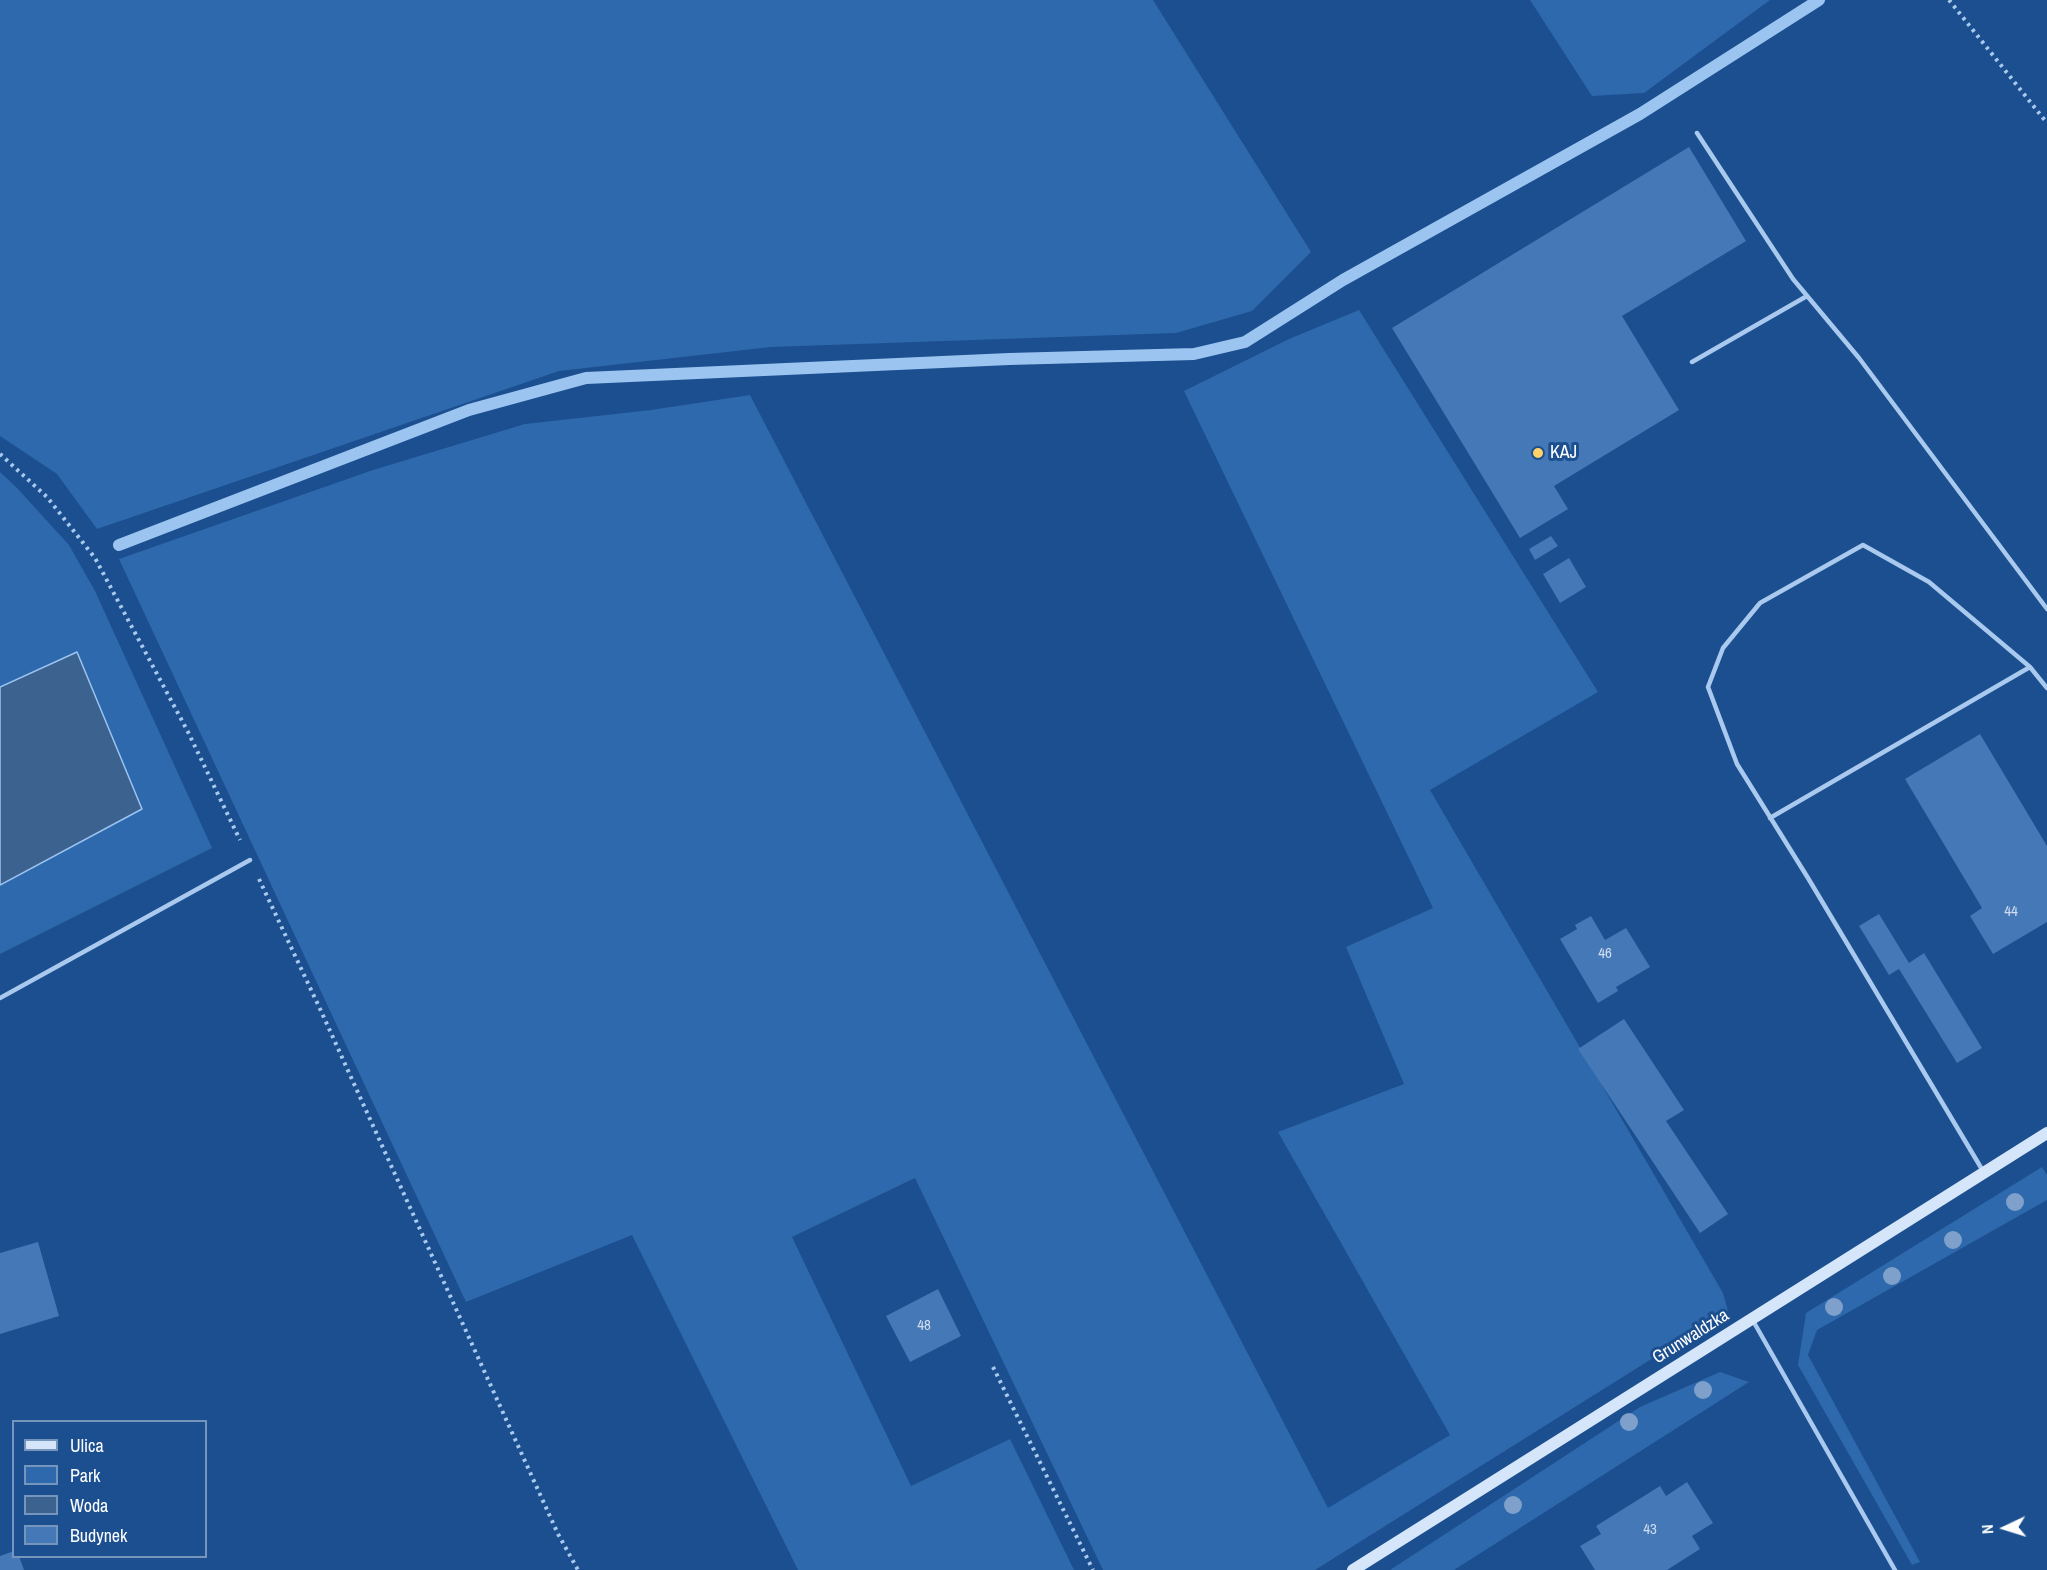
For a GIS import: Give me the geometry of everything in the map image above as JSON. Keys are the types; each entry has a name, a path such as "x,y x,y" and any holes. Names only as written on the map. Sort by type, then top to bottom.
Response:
{"main road":[{"name":"Grunwaldzka","path":"1353,1570 2047,1133"}],"lane":[{"path":"1697,133 1793,279 1859,358 2047,609"},
{"path":"1692,362 1807,296"},
{"path":"1984,1173 1737,764 1708,687 1723,648 1760,603 1863,545 1929,582 2030,667 2047,688"},
{"path":"1770,818 2030,667"},
{"path":"0,998 250,860"},
{"path":"1752,1319 1895,1570"}],"path":[{"path":"1949,0 2047,123"},
{"path":"0,454 47,497 95,558 188,732 321,1011 558,1534 578,1570"},
{"path":"993,1368 1093,1570"}],"green space":[{"path":"0,0 1153,0 1311,252 1252,311 1176,333 771,347 559,371 97,529 57,474 0,436"},
{"path":"1530,0 1770,0 1644,93 1592,96"},
{"path":"1359,310 1598,692 1430,790 1723,1293 1728,1311 1315,1570 1103,1570 915,1178 792,1237 911,1486 1010,1439 1074,1570 798,1570 632,1235 466,1302 119,559 373,470 525,424 651,410 750,395 1328,1508 1450,1435 1278,1132 1404,1084 1346,947 1433,908 1184,391 1289,339"},
{"path":"0,472 69,545 95,591 212,848 0,954 0,885 142,809 77,653 0,687"},
{"path":"2042,1167 2047,1175 2047,1200 1817,1330 1808,1355 1920,1562 1912,1565 1798,1365 1806,1313"},
{"path":"1720,1372 1749,1382 1454,1570 1390,1570 1640,1407"}],"water":[{"path":"77,652 142,809 0,885 0,687"}],"building":[{"path":"1689,147 1746,241 1622,316 1679,410 1554,486 1568,509 1520,538 1392,328"},
{"path":"1551,536 1558,546 1535,560 1529,549"},
{"path":"1569,558 1586,587 1560,603 1543,574"},
{"path":"1980,734 2047,846 2047,922 1993,954 1970,916 1982,908 1905,779"},
{"path":"1879,914 1909,963 1924,953 1982,1048 1957,1063 1899,969 1889,975 1859,926"},
{"path":"1591,916 1605,940 1626,928 1650,967 1616,987 1618,991 1598,1003 1560,939 1577,929 1575,925"},
{"path":"1624,1019 1684,1110 1666,1121 1728,1214 1700,1233 1578,1049"},
{"path":"38,1242 59,1316 0,1334 0,1253"},
{"path":"938,1289 961,1336 910,1362 886,1316"},
{"path":"1687,1482 1713,1523 1692,1536 1700,1549 1667,1570 1595,1570 1580,1546 1601,1534 1596,1526 1660,1486 1666,1496"},
{"path":"12,1552 12,1558 20,1558 24,1570 0,1570 0,1556"}],"waterway":[{"path":"119,545 469,410 586,378 1009,359 1194,354 1245,342 1343,280 1640,114 1819,0"}],"place":[{"name":"KAJ","path":"1538,453"}]}
